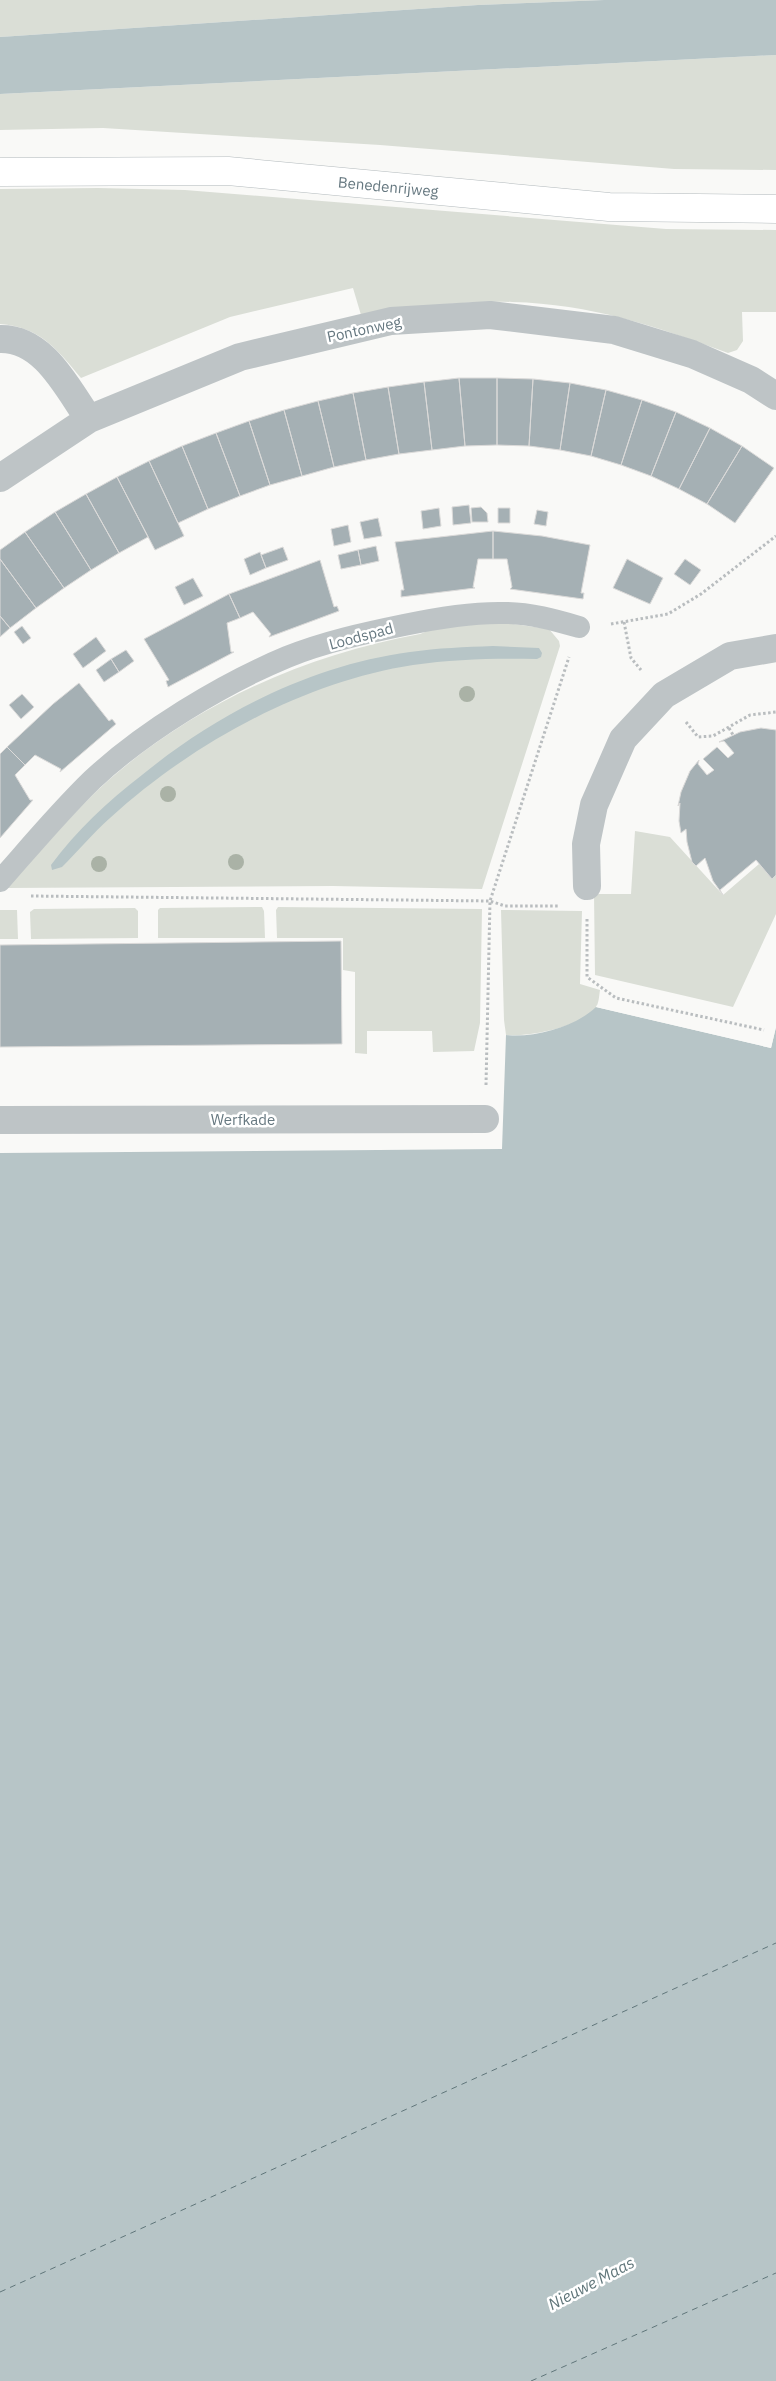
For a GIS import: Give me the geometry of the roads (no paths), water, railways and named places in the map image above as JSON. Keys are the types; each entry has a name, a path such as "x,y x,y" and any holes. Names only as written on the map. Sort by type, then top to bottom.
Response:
{"street":[{"name":"Benedenrijweg","path":"0,172 228,171 609,207 776,209"},
{"name":"Pontonweg","path":"0,478 89,419 240,357 391,322 490,315 614,330 692,354 751,380 776,396"},
{"path":"0,339 14,338 46,358 89,419"},
{"path":"587,896 586,844 594,805 622,739 664,695 730,656 776,648"},
{"name":"Werfkade","path":"0,1120 485,1119"}],"lane":[{"name":"Loodspad","path":"0,881 38,835 93,779 141,741 195,705 287,657 360,634 437,618 472,614 507,612 550,619 579,627"}],"water":[{"path":"604,0 776,0 776,55 0,94 0,37 478,5"},
{"path":"493,646 539,648 542,653 541,657 537,659 475,659 413,665 372,673 290,701 251,720 176,765 110,818 62,867 52,870 51,865 71,840 93,817 129,785 171,752 234,712 302,680 373,658 410,652"},
{"name":"Nieuwe Maas","path":"596,1007 771,1048 776,1027 776,2381 0,2381 0,1153 502,1149 506,1035 529,1035 554,1030 577,1020"}]}
